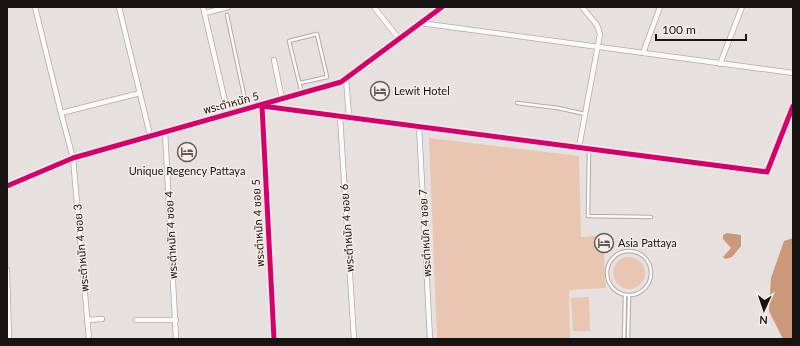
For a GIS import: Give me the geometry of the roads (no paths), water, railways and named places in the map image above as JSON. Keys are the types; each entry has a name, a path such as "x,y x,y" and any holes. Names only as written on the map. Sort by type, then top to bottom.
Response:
{"street":[{"name":"พระตำหนัก 4 ซอย 3","path":"35,7 61,113 74,158 89,339"},
{"path":"119,7 150,135"},
{"path":"203,7 228,114"},
{"path":"205,13 228,7"},
{"path":"374,7 399,39"},
{"name":"พระตำหนัก 5","path":"7,186 74,158 150,135 262,106 341,82 442,7"},
{"path":"579,147 598,47 599,28 582,7"},
{"path":"642,53 660,7"},
{"path":"720,64 742,7"},
{"path":"420,23 793,73"},
{"path":"274,60 282,99"},
{"path":"346,78 349,117"},
{"path":"61,113 140,93"},
{"path":"262,106 767,172 793,106"},
{"name":"พระตำหนัก 4 ซอย 5","path":"262,106 274,339"},
{"name":"พระตำหนัก 4 ซอย 6","path":"340,116 354,339"},
{"name":"พระตำหนัก 4 ซอย 7","path":"419,126 430,339"},
{"name":"พระตำหนัก 4 ซอย 4","path":"165,131 176,339"},
{"path":"7,270 9,339"},
{"path":"87,320 102,319"},
{"path":"136,320 176,320"}],"lane":[{"path":"227,15 247,109"},
{"path":"300,84 327,77 317,34 289,41 302,94"},
{"path":"517,103 558,108 586,114"},
{"path":"589,148 588,216 651,217"},
{"path":"630,251 642,256 647,261 651,276 644,288 638,293 627,295 615,290 610,283 608,269 612,259 619,254 630,251"},
{"path":"624,339 627,295"},
{"path":"627,295 628,339"}],"place":[{"name":"Lewit Hotel","path":"380,91"},
{"name":"Unique Regency Pattaya","path":"187,152"},
{"name":"Asia Pattaya","path":"604,243"}]}
